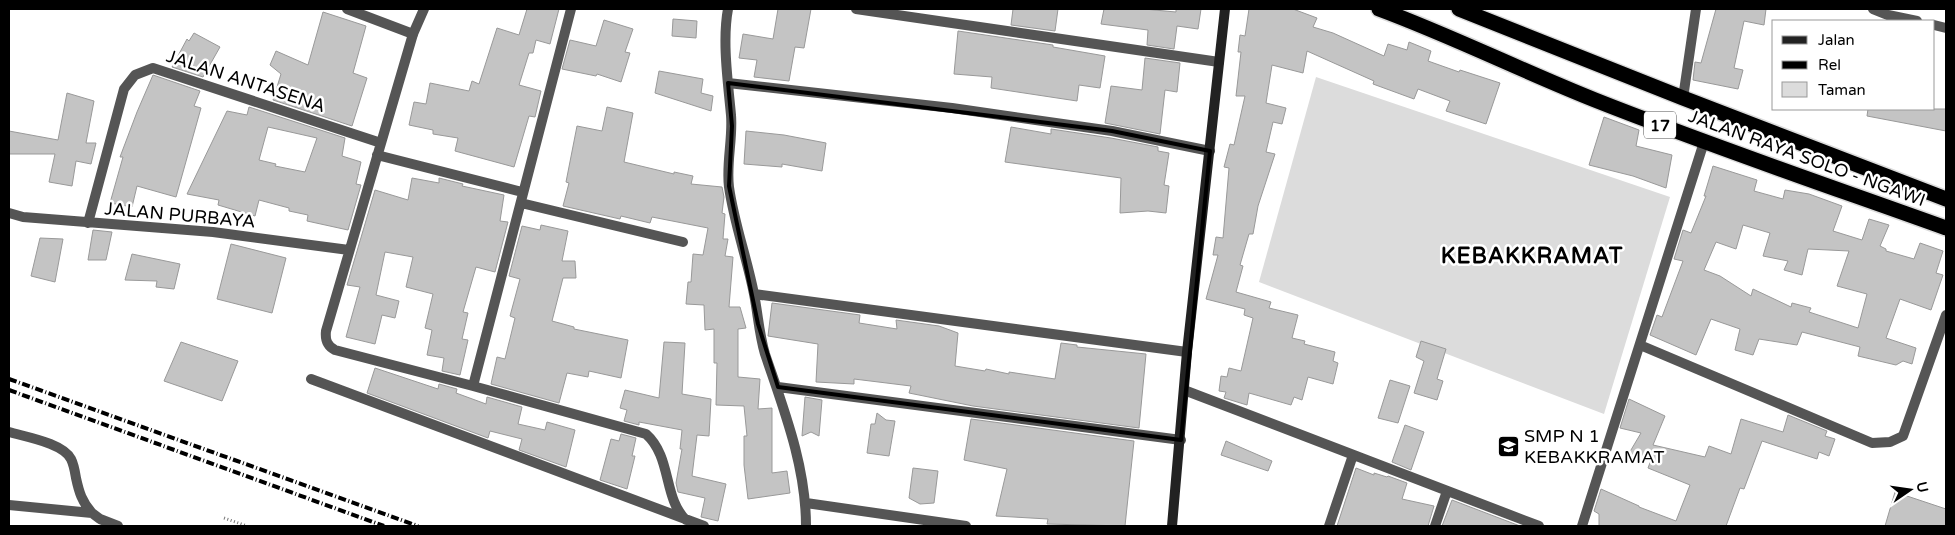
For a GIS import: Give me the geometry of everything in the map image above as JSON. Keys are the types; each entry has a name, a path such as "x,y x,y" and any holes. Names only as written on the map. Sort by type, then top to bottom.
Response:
{"highway":[{"name":"JALAN RAYA SOLO - NGAWI","path":"1379,9 1410,20 1593,99 1704,142 1946,228"},
{"name":"JALAN RAYA SOLO - NGAWI","path":"1459,9 1946,199"}],"main road":[{"path":"1172,526 1181,440 1187,352 1225,9"}],"street":[{"path":"347,9 413,34"},
{"path":"424,9 413,34 376,155 326,331 325,336 330,347 335,350 646,434 658,448 677,509 686,520"},
{"path":"473,386 571,9"},
{"path":"728,9 725,27 732,126 729,186 754,294 758,324 765,353 778,387 797,452 806,503 806,526"},
{"path":"856,9 1219,62"},
{"path":"1683,98 1696,9"},
{"path":"1873,9 1888,15 1912,20"},
{"name":"JALAN ANTASENA","path":"88,223 124,89 135,76 152,68 381,143"},
{"path":"728,83 952,108 1102,130 1210,151"},
{"path":"1582,526 1704,142"},
{"path":"376,155 522,192"},
{"path":"521,203 683,242"},
{"name":"JALAN PURBAYA","path":"9,213 24,218 213,232 349,250"},
{"path":"754,294 1187,352"},
{"path":"1640,346 1872,443 1890,442 1903,436 1946,315"},
{"path":"311,379 704,526"},
{"path":"778,387 1181,440"},
{"path":"1184,390 1447,491 1518,523 1539,526"},
{"path":"9,432 54,446 67,454 74,468 80,496 100,519 118,526"},
{"path":"1330,526 1353,455"},
{"path":"1434,526 1447,491"},
{"path":"806,503 966,526"},
{"path":"9,505 92,512"}],"path":[{"path":"224,518 247,526"}],"highlighted area":[{"path":"728,83 1112,131 1210,151 1181,440 778,387 758,324 729,186 732,126"}],"green space":[{"path":"1316,77 1670,197 1604,414 1259,282"}],"building":[{"path":"527,9 559,9 550,44 536,40 533,53 529,53 519,85 541,91 535,117 529,116 514,167 455,151 458,138 433,134 433,130 409,125 414,102 426,104 430,83 469,91 472,81 479,84 497,28 519,35"},
{"path":"778,9 811,9 804,48 795,47 789,81 754,77 757,60 739,58 743,34 773,39"},
{"path":"1013,9 1058,9 1055,31 1011,25"},
{"path":"1104,9 1144,9 1176,12 1176,9 1201,9 1198,29 1177,26 1174,49 1147,45 1148,30 1101,24"},
{"path":"1249,9 1293,9 1317,18 1313,27 1333,33 1384,56 1388,44 1407,50 1409,42 1431,51 1428,61 1500,83 1486,124 1446,111 1450,101 1418,89 1414,99 1373,84 1374,81 1307,51 1303,73 1272,65 1266,103 1286,108 1282,124 1273,122 1266,152 1275,154 1258,206 1253,234 1249,234 1240,265 1243,266 1236,292 1271,302 1269,308 1298,315 1292,338 1305,341 1304,344 1335,352 1333,361 1338,363 1333,384 1308,377 1302,400 1294,397 1291,405 1249,393 1247,405 1224,398 1226,392 1219,391 1221,376 1227,377 1229,368 1241,371 1253,318 1244,315 1245,309 1206,299 1218,255 1213,255 1216,237 1223,238 1229,168 1224,167 1230,144 1234,145 1245,96 1236,96 1241,52 1238,52 1240,35 1245,36"},
{"path":"1716,9 1766,9 1764,25 1744,21 1734,68 1743,70 1738,89 1693,80 1695,62 1701,63"},
{"path":"323,12 366,26 353,73 367,78 352,126 273,100 281,74 270,65 276,51 308,65"},
{"path":"673,19 697,21 696,38 672,36"},
{"path":"604,20 633,29 625,52 630,53 621,82 597,74 596,76 562,69 570,40 596,46"},
{"path":"958,31 1053,45 1053,47 1105,56 1100,88 1079,85 1077,101 991,88 992,77 954,74"},
{"path":"194,33 220,47 203,77 172,67 187,39 189,41"},
{"path":"1145,58 1180,63 1177,92 1165,90 1160,134 1105,123 1111,86 1142,90"},
{"path":"659,71 703,79 701,93 713,96 711,111 655,93"},
{"path":"153,75 200,91 194,106 201,108 176,197 137,186 132,207 110,203 123,157 120,157"},
{"path":"67,93 94,101 86,143 96,143 91,164 76,161 72,186 49,182 55,154 9,154 9,131 58,140"},
{"path":"249,107 345,138 342,156 361,162 356,184 361,185 348,230 307,221 308,215 289,211 289,208 259,200 255,216 218,205 219,200 187,194 227,111 247,115","holes":["268,127 317,138 305,172 275,166 276,164 259,160"]},
{"path":"607,107 633,113 624,162 674,174 674,172 693,176 691,184 722,187 724,197 722,213 725,214 723,239 728,239 725,256 733,257 729,307 740,307 746,328 738,329 738,377 760,379 758,409 772,408 772,473 787,471 790,493 748,499 744,465 744,436 747,436 744,406 716,405 717,363 714,363 714,329 705,330 704,305 686,304 688,282 691,282 693,254 703,255 708,228 652,217 650,223 621,216 620,219 563,206 569,183 566,182 577,126 602,131"},
{"path":"1946,109 1946,131 1867,116 1868,110"},
{"path":"1604,117 1639,130 1636,146 1672,155 1666,188 1633,176 1589,165"},
{"path":"1011,127 1051,134 1051,129 1111,138 1158,147 1158,151 1169,153 1164,185 1169,186 1166,213 1148,211 1120,213 1121,178 1005,162"},
{"path":"746,131 784,135 826,143 822,171 782,164 782,167 744,164"},
{"path":"1713,166 1757,180 1754,191 1783,199 1785,190 1809,194 1842,206 1833,231 1862,240 1869,219 1889,225 1880,246 1886,249 1886,251 1914,259 1920,243 1943,251 1936,273 1943,275 1931,310 1900,299 1886,338 1916,348 1912,364 1903,361 1896,365 1858,356 1860,347 1802,332 1797,345 1759,339 1753,355 1735,350 1740,329 1711,319 1696,355 1650,335 1657,315 1662,317 1683,261 1674,259 1683,230 1691,233 1706,196 1704,196","holes":["1743,225 1770,233 1763,256 1788,261 1784,270 1802,275 1808,249 1849,251 1837,286 1867,294 1858,328 1809,312 1811,308 1792,303 1791,307 1753,289 1751,296 1720,276 1704,270 1716,242 1736,249"]},
{"path":"412,178 439,183 439,178 463,184 462,186 504,195 500,221 508,222 495,272 476,267 463,312 468,313 462,339 468,340 460,375 442,371 444,358 427,355 432,330 425,328 433,294 406,287 413,257 385,252 376,295 399,301 395,318 382,315 375,344 346,337 360,287 347,285 375,190 408,200"},
{"path":"541,225 568,231 562,261 575,261 576,278 563,278 552,321 574,327 574,329 628,340 621,378 589,371 588,377 567,373 559,403 491,384 497,357 505,359 515,318 510,316 520,279 509,276 522,226 540,230"},
{"path":"93,230 112,232 106,260 88,260"},
{"path":"40,238 63,239 55,282 31,276"},
{"path":"231,244 286,258 272,313 217,299"},
{"path":"132,254 180,264 174,289 156,287 157,281 125,280"},
{"path":"772,303 860,315 859,323 897,329 896,320 939,326 958,333 955,366 985,371 986,369 1009,374 1009,372 1055,379 1061,343 1077,345 1077,347 1146,354 1139,428 973,406 909,393 911,386 854,379 854,384 816,382 818,344 768,336"},
{"path":"1421,341 1446,349 1437,379 1443,381 1437,400 1414,393 1424,361 1416,357"},
{"path":"181,342 238,361 222,401 164,381"},
{"path":"664,342 685,343 682,394 711,399 709,436 697,435 692,476 726,484 718,521 701,517 705,498 678,492 676,483 682,449 680,449 682,430 639,422 639,425 624,421 627,410 620,408 625,390 659,398"},
{"path":"375,368 438,389 439,384 457,389 456,393 486,404 487,397 522,407 518,424 545,430 547,422 575,430 566,467 519,450 522,439 490,431 488,438 367,393"},
{"path":"1390,380 1410,386 1398,423 1378,418"},
{"path":"805,397 822,400 819,436 811,432 802,436"},
{"path":"1629,399 1665,416 1653,445 1705,457 1709,446 1731,454 1741,419 1783,432 1788,415 1827,431 1825,436 1835,439 1829,456 1819,452 1817,459 1762,441 1744,489 1740,488 1726,526 1599,526 1599,514 1594,511 1601,489 1639,507 1676,521 1690,485 1648,468 1651,460 1628,455 1641,433 1620,428"},
{"path":"877,413 886,420 895,421 889,456 867,453 871,424 875,424"},
{"path":"971,419 1134,441 1125,526 1047,524 1048,519 996,516 1007,469 964,460"},
{"path":"1405,425 1424,432 1411,470 1392,462"},
{"path":"621,434 636,438 632,456 635,456 627,489 600,480 611,439 619,441"},
{"path":"1226,441 1272,461 1268,471 1221,455"},
{"path":"913,468 938,471 934,503 920,504 909,498"},
{"path":"1356,468 1374,475 1374,473 1388,476 1407,483 1402,499 1434,506 1428,526 1337,526"},
{"path":"1895,492 1946,509 1946,526 1885,526"},
{"path":"1452,500 1520,526 1442,526"}],"railway":[{"path":"9,379 418,526"},
{"path":"9,390 384,526"}],"place":[{"name":"SMP N 1 KEBAKKRAMAT","path":"1508,446"}],"district":[{"name":"KEBAKKRAMAT","path":"1532,255"}]}
